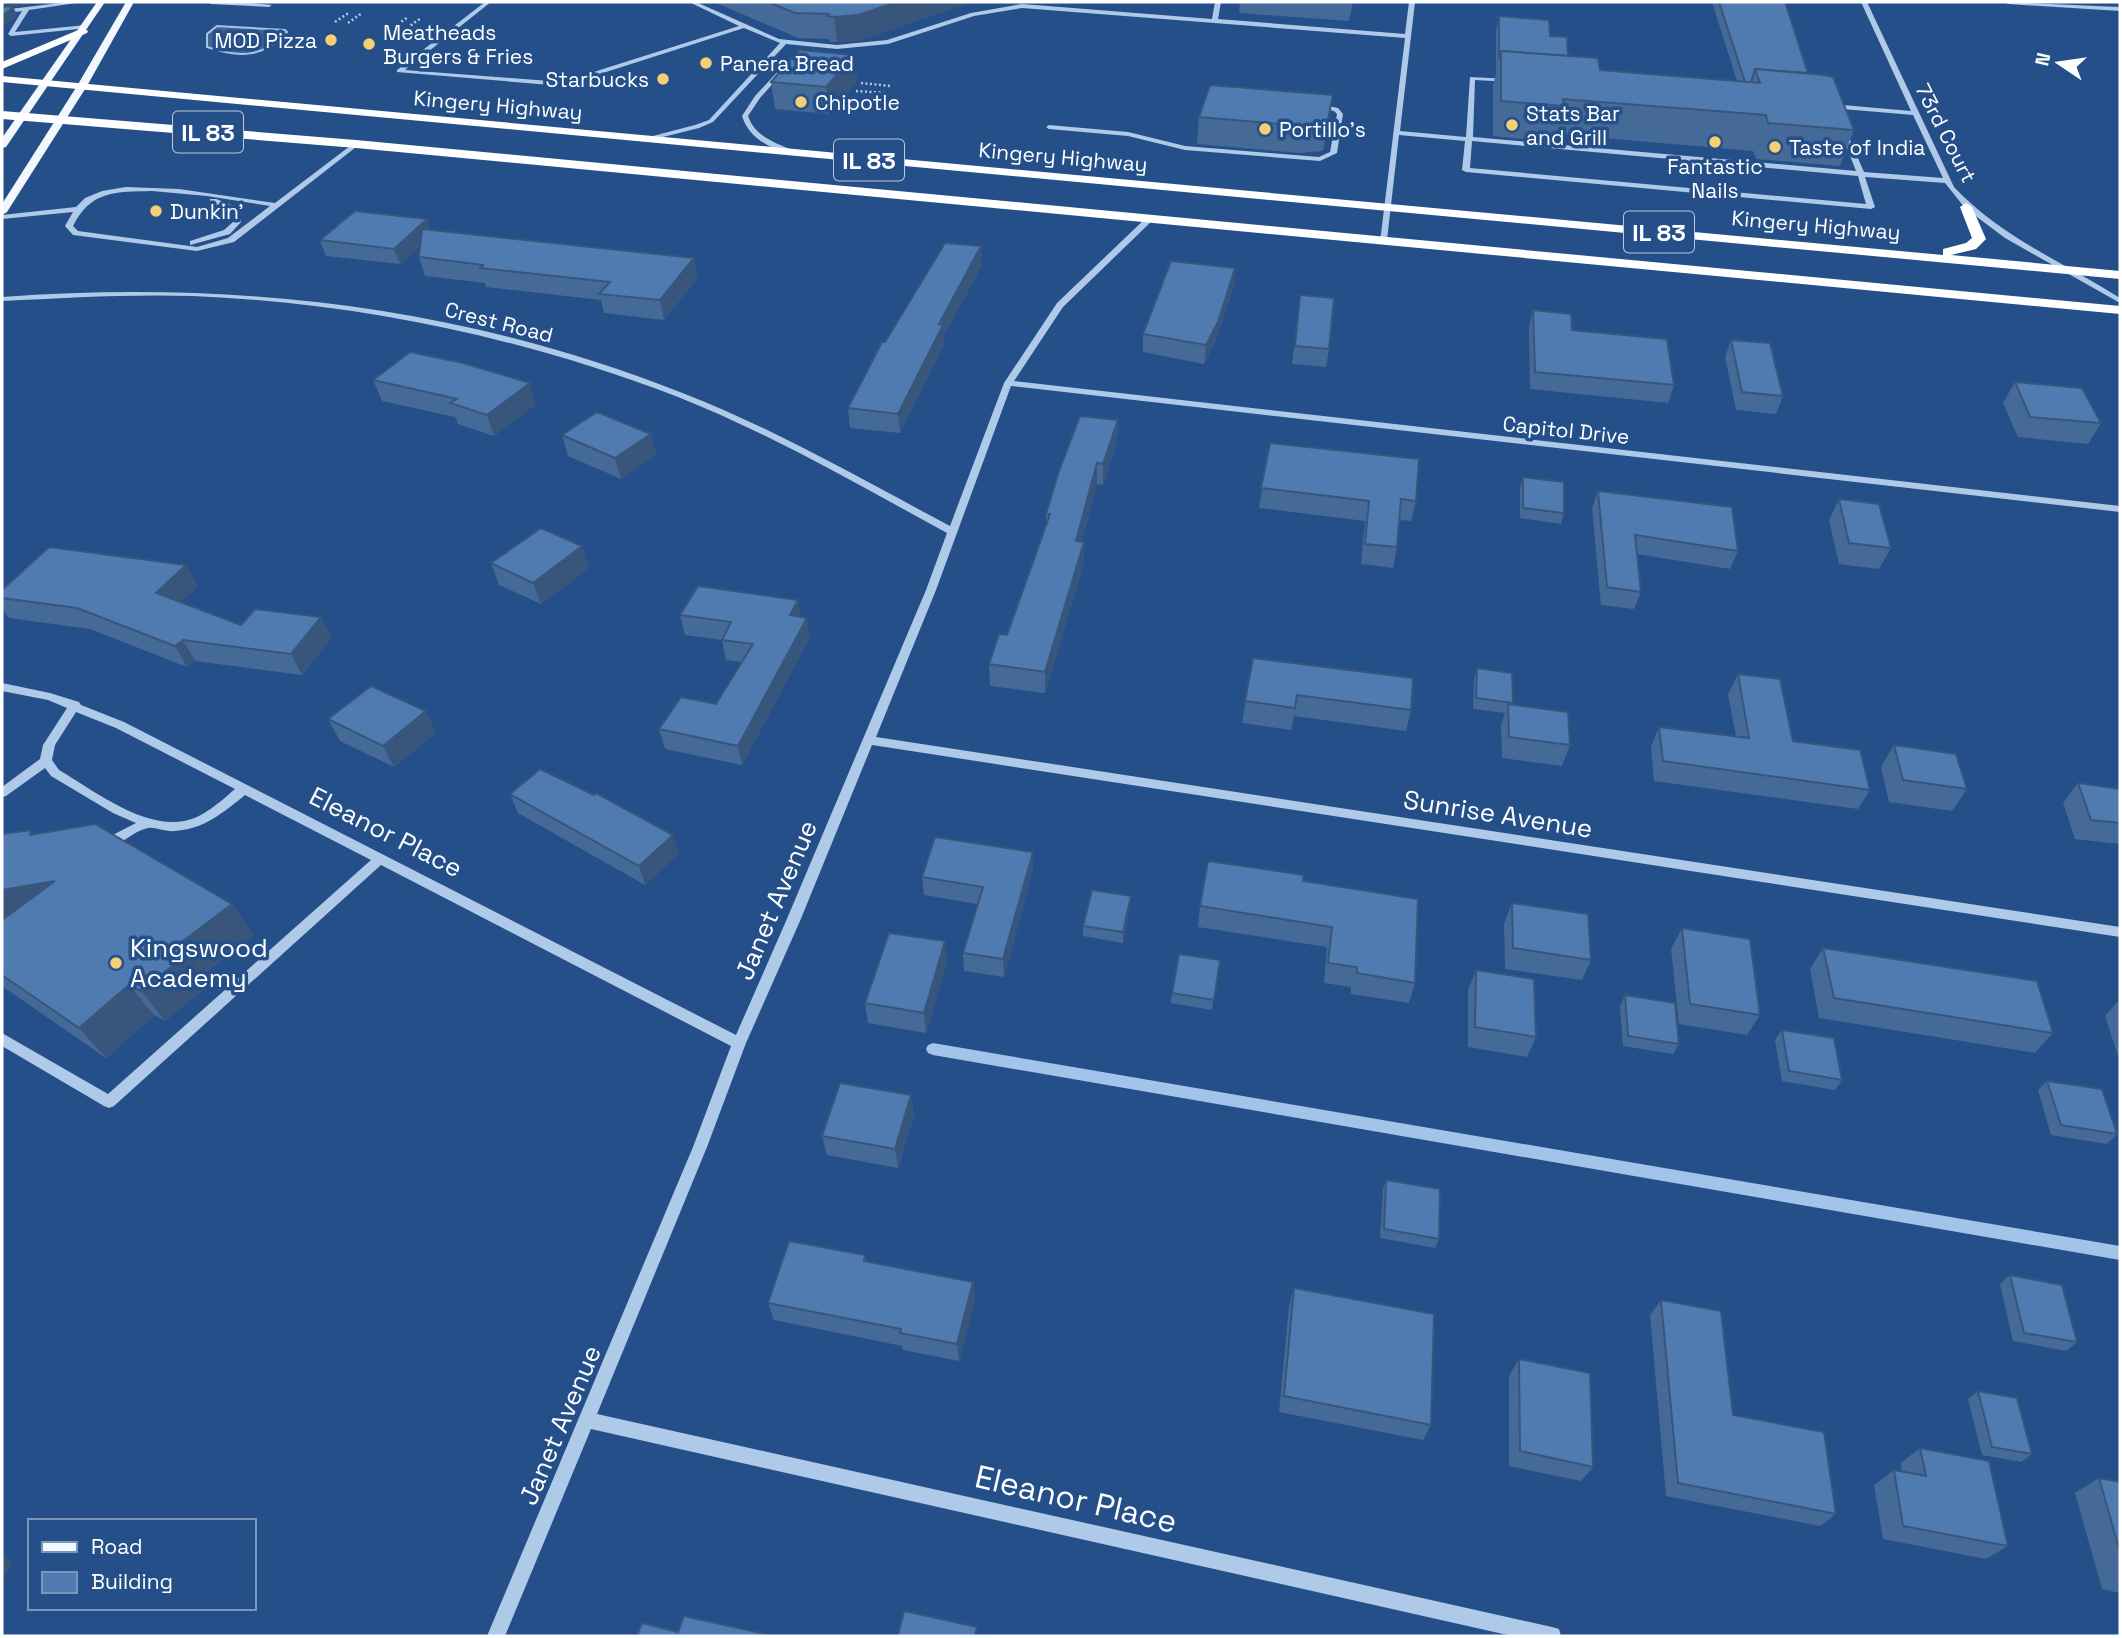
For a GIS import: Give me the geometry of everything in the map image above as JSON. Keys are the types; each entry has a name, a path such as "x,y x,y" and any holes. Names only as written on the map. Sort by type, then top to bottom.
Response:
{"highway":[{"path":"2,66 85,29"},
{"name":"Kingery Highway","path":"2,79 2120,275"},
{"name":"Kingery Highway","path":"2,115 356,144 2120,310"},
{"path":"1932,256 1971,246 1979,239 1966,207"}],"main road":[{"path":"2,145 85,29 101,2"},
{"path":"2,214 16,185 61,121 130,2"}],"street":[{"path":"2,12 80,2"},
{"path":"211,2 268,5"},
{"path":"488,2 399,71 562,84 744,26"},
{"path":"692,2 784,42 846,47 884,43 1003,5 1409,36"},
{"path":"1215,20 1218,2"},
{"path":"1383,240 1412,2"},
{"name":"73rd Court","path":"1864,2 1948,181 1966,207 2022,244 2120,301"},
{"path":"2008,2 2120,9"},
{"path":"11,34 27,8"},
{"path":"2,37 11,34 85,29"},
{"path":"647,139 711,121 784,42"},
{"path":"799,52 806,45"},
{"path":"789,152 758,138 747,126 745,116 757,97 793,59"},
{"path":"1513,81 1472,78 1466,170 1871,207 1861,174 1833,107"},
{"path":"1049,127 1128,134 1185,148 1310,159 1328,158 1333,153 1340,114 1336,110 1314,105"},
{"path":"1820,106 1916,113"},
{"path":"1396,134 1948,181"},
{"path":"275,205 165,190 128,190 88,199 78,209 69,226 76,233 197,249 230,240 356,144"},
{"path":"128,190 222,202 234,209 237,222 227,232 175,247"},
{"path":"2,214 78,209"},
{"name":"Janet Avenue","path":"496,1636 700,1147 739,1044 869,740 930,590 1008,383 1060,305 1151,218"},
{"name":"Crest Road","path":"2,299 153,293 241,296 362,311 471,332 579,360 692,401 775,438 951,531"},
{"name":"Capitol Drive","path":"1008,383 2120,509"},
{"name":"Eleanor Place","path":"2,687 75,705 739,1044"},
{"path":"2,793 46,761 49,745 75,705"},
{"name":"Sunrise Avenue","path":"869,740 2120,932"},
{"path":"46,761 55,774 147,823 184,826 210,815 244,789"},
{"path":"88,848 100,847 147,823"},
{"path":"2,1040 109,1102 380,859"},
{"name":"Eleanor Place","path":"586,1420 1552,1636"}],"path":[{"path":"335,22 350,12"},
{"path":"348,23 362,13"},
{"path":"394,27 408,16"},
{"path":"407,28 421,18"},
{"path":"861,83 891,86"},
{"path":"856,90 886,93"}],"water":[{"path":"217,26 287,32 269,47 240,54 207,47 207,34"}],"building":[{"path":"768,2 897,2 858,15 834,17 827,16 829,14 795,13"},
{"path":"1719,2 1785,2 1808,73 1755,69 1751,82 1745,82"},
{"path":"13,6 9,11 2,15 2,7"},
{"path":"1499,16 1549,20 1550,36 1567,37 1568,56 1501,51 1499,58"},
{"path":"799,50 854,55 826,87 771,82"},
{"path":"1501,51 1598,58 1600,70 1760,83 1755,69 1833,77 1854,130 1768,123 1766,115 1563,99 1564,106 1501,101"},
{"path":"1210,85 1333,95 1327,124 1303,126 1199,117"},
{"path":"355,211 427,219 394,249 320,240"},
{"path":"422,229 694,258 660,300 599,294 610,282 480,268 483,265 419,257"},
{"path":"945,243 981,246 939,324 943,325 898,414 848,408 882,342 885,342"},
{"path":"1171,261 1235,268 1218,322 1206,345 1143,334"},
{"path":"1300,295 1334,298 1329,349 1295,346"},
{"path":"1533,310 1571,314 1572,330 1667,339 1674,385 1535,372"},
{"path":"1731,340 1770,343 1783,396 1742,392"},
{"path":"410,352 463,363 530,383 487,415 450,403 457,399 373,380"},
{"path":"2015,382 2082,388 2101,423 2030,417"},
{"path":"597,412 651,434 615,458 562,435"},
{"path":"1080,416 1118,420 1103,464 1097,463 1076,541 1084,542 1045,672 989,664 999,634 1007,635 1050,514 1046,514 1059,471"},
{"path":"1270,443 1419,459 1416,501 1401,499 1397,547 1365,544 1369,501 1261,488"},
{"path":"1523,477 1564,482 1564,513 1523,508"},
{"path":"1598,491 1732,507 1738,551 1635,535 1641,592 1607,587"},
{"path":"1839,499 1879,504 1891,548 1849,543"},
{"path":"541,528 582,546 533,583 491,563"},
{"path":"49,547 186,565 156,593 241,625 255,609 321,617 291,654 183,640 175,646 77,608 2,598 2,590"},
{"path":"698,586 798,600 790,615 807,618 738,746 659,729 681,697 716,704 753,644 722,640 731,622 680,615"},
{"path":"1253,658 1413,678 1411,710 1297,695 1295,708 1245,701"},
{"path":"1477,668 1512,673 1513,703 1476,698"},
{"path":"1738,674 1780,679 1793,741 1860,750 1870,790 1663,761 1659,727 1749,738"},
{"path":"371,686 426,711 383,746 328,719"},
{"path":"1508,704 1568,712 1570,745 1509,737"},
{"path":"1894,745 1956,754 1967,789 1903,780"},
{"path":"540,769 594,795 596,793 673,835 639,866 510,794"},
{"path":"2078,783 2120,789 2120,823 2091,820"},
{"name":"Kingswood Academy","path":"95,824 232,904 178,945 190,952 141,991 129,985 79,1028 2,975 2,920 55,881 2,890 2,834 31,830 30,835"},
{"path":"935,837 1033,852 1003,959 963,953 983,887 922,877"},
{"path":"1208,861 1304,875 1303,881 1418,899 1415,983 1357,973 1357,967 1328,963 1332,927 1200,906"},
{"path":"1092,890 1131,896 1123,932 1083,926"},
{"path":"1512,903 1588,914 1591,960 1513,948"},
{"path":"1682,928 1750,939 1760,1015 1690,1004"},
{"path":"889,933 945,941 924,1013 865,1003"},
{"path":"1823,948 2037,981 2053,1033 1834,998"},
{"path":"1179,954 1220,960 1214,1000 1172,993"},
{"path":"1476,970 1534,979 1536,1037 1475,1027"},
{"path":"1625,995 1675,1003 1679,1044 1628,1036"},
{"path":"1782,1030 1834,1038 1842,1080 1789,1071"},
{"path":"2047,1081 2102,1089 2117,1134 2061,1125"},
{"path":"840,1083 911,1095 895,1149 822,1136"},
{"path":"1386,1180 1440,1189 1439,1239 1384,1229"},
{"path":"789,1241 865,1255 864,1261 973,1282 957,1344 900,1333 901,1329 768,1303"},
{"path":"2010,1275 2062,1285 2077,1342 2024,1333"},
{"path":"1294,1288 1434,1314 1431,1425 1284,1396"},
{"path":"1661,1300 1721,1311 1733,1415 1824,1432 1836,1514 1678,1483"},
{"path":"1519,1359 1590,1373 1593,1467 1520,1451"},
{"path":"1978,1391 2017,1398 2032,1454 1992,1447"},
{"path":"1920,1448 1989,1461 2008,1546 1903,1526 1894,1470 1926,1476"},
{"path":"2099,1478 2120,1482 2120,1552"},
{"path":"904,1611 977,1627 975,1636 898,1636"},
{"path":"684,1616 774,1636 637,1636 642,1623 678,1632"}],"waterway":[{"path":"933,1049 2120,1253"}],"place":[{"name":"MOD Pizza","path":"331,40"},
{"name":"Meatheads Burgers & Fries","path":"369,44"},
{"name":"Panera Bread","path":"706,63"},
{"name":"Starbucks","path":"663,79"},
{"name":"Chipotle","path":"801,102"},
{"name":"Stats Bar and Grill","path":"1512,125"},
{"name":"Portillo's","path":"1265,129"},
{"name":"Fantastic Nails","path":"1715,142"},
{"name":"Taste of India","path":"1775,147"},
{"name":"Dunkin'","path":"156,211"},
{"name":"Kingswood Academy","path":"116,963"}]}
